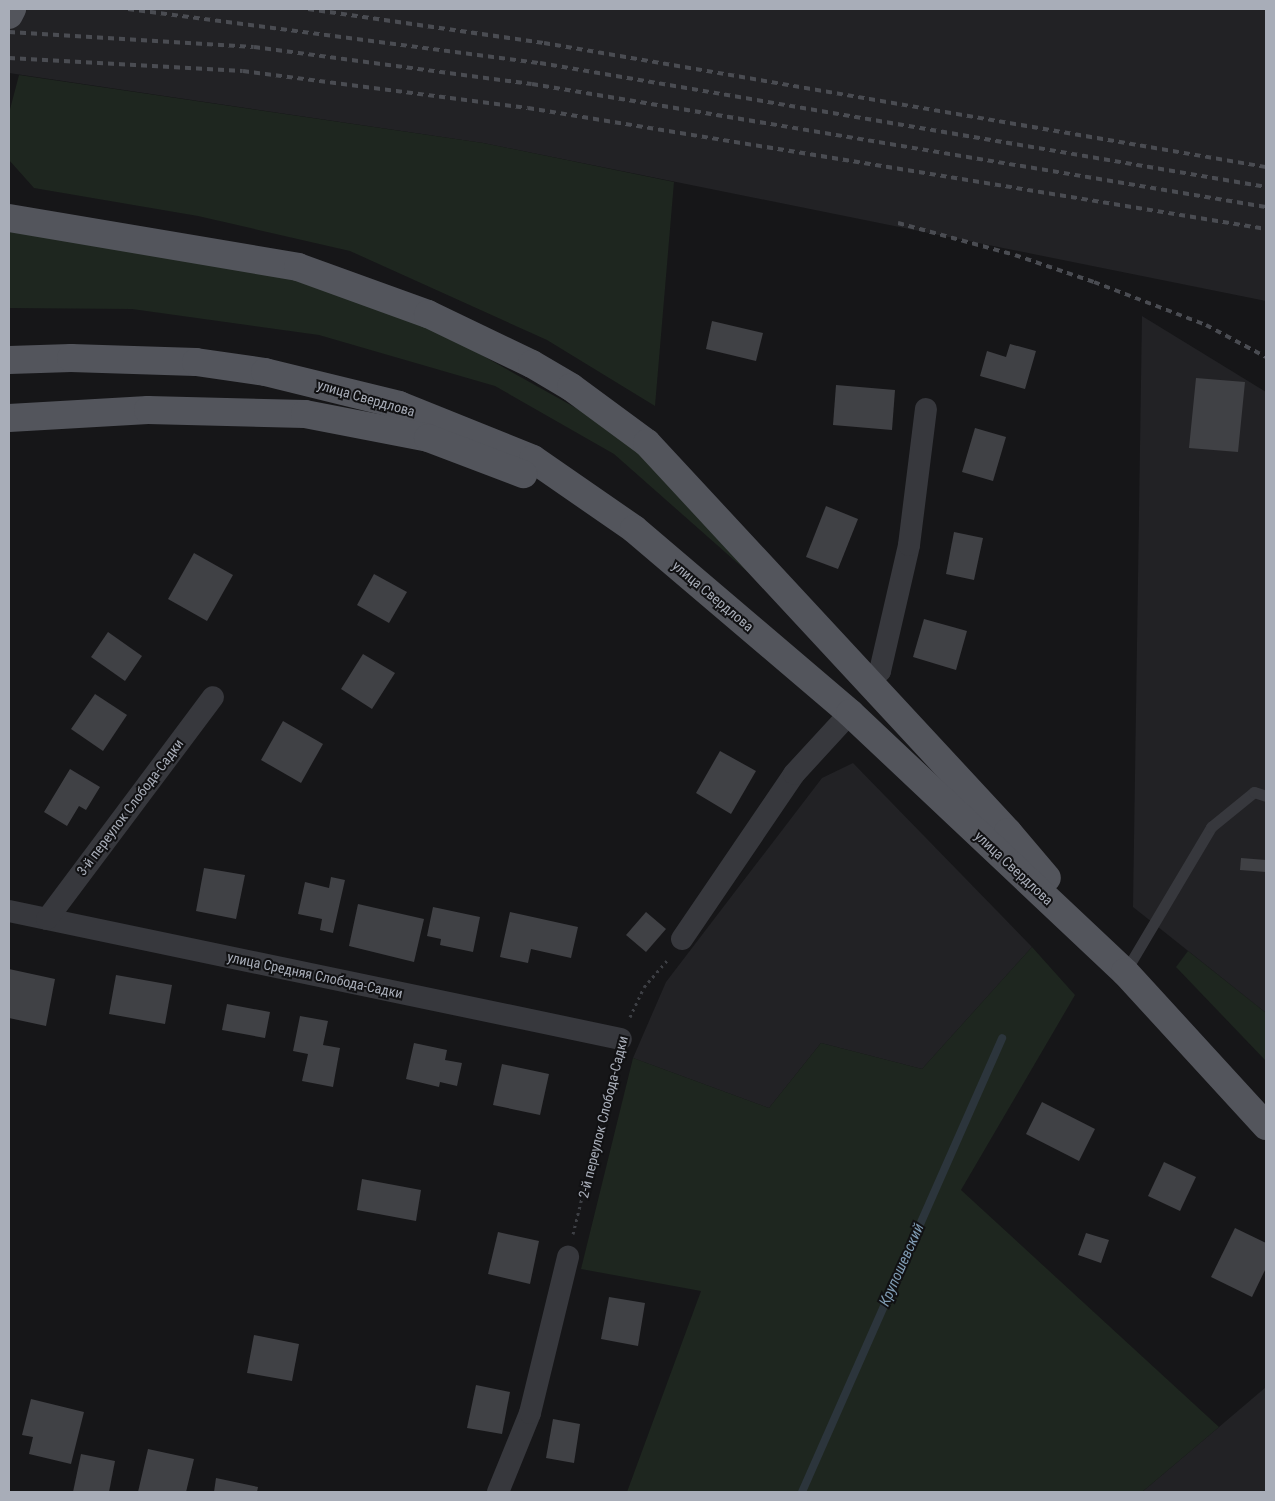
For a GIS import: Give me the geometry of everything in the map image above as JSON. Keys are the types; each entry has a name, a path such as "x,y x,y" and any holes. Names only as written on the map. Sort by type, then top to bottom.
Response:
{"main road":[{"path":"9,16 12,9"},
{"path":"9,218 298,267 428,314 532,364 613,414 648,443 868,684 1008,832 1125,972"},
{"name":"улица Свердлова","path":"9,360 71,358 196,362 330,386 399,405 533,459 634,529 850,713 1125,972 1266,1126"},
{"path":"9,418 148,410 305,414 428,438 522,474 634,529"}],"street":[{"path":"868,684 880,671 908,545 926,409"},
{"name":"3-й переулок Слобода-Садки","path":"47,918 213,696"},
{"path":"682,939 794,774 850,713"},
{"name":"улица Средняя Слобода-Садки","path":"9,911 621,1039"},
{"path":"498,1492 530,1413 568,1257"}],"lane":[{"path":"1125,972 1210,827 1254,792 1266,796"}],"path":[{"name":"2-й переулок Слобода-Садки","path":"568,1257 621,1039 644,987 682,939"}],"shaded area":[{"path":"9,9 1266,9 1266,301 483,143 9,73"},
{"path":"19,75 483,143 674,182 655,406 547,340 350,251 198,216 34,188 9,160 9,113"},
{"path":"9,224 260,262 426,324 619,432 828,643 614,454 495,386 319,335 132,309 9,308"},
{"path":"1142,316 1266,392 1266,1013 1133,907"},
{"path":"853,763 1032,947 922,1069 821,1043 769,1108 633,1058 666,982 822,778"},
{"path":"1032,947 1075,995 961,1190 1219,1427 1142,1492 627,1492 701,1291 581,1269 633,1058 769,1108 821,1043 922,1069"},
{"path":"1188,951 1266,1013 1266,1061 1176,967"},
{"path":"1266,1387 1266,1492 1142,1492 1219,1427"}],"building":[{"path":"712,321 763,333 756,361 706,349"},
{"path":"1010,344 1036,351 1025,389 980,376 987,351 1006,357"},
{"path":"1196,378 1245,382 1238,452 1189,448"},
{"path":"836,385 895,390 892,430 833,425"},
{"path":"975,428 1006,437 993,481 962,472"},
{"path":"826,506 858,519 838,569 806,557"},
{"path":"954,532 983,538 974,580 946,574"},
{"path":"194,553 233,575 207,621 168,599"},
{"path":"374,574 407,592 389,623 357,605"},
{"path":"924,619 967,631 956,670 913,657"},
{"path":"108,632 142,656 125,681 91,657"},
{"path":"363,654 395,673 372,709 341,689"},
{"path":"95,694 127,715 103,751 71,729"},
{"path":"283,721 323,744 301,783 261,760"},
{"path":"720,751 756,771 731,814 696,793"},
{"path":"70,769 100,787 86,810 79,806 67,826 44,812"},
{"path":"1241,858 1266,860 1266,872 1240,870"},
{"path":"204,868 245,875 236,919 196,911"},
{"path":"331,877 345,880 333,933 320,930 322,919 298,914 305,882 329,888"},
{"path":"358,904 424,919 414,962 349,946"},
{"path":"433,907 480,917 473,952 440,945 441,939 427,936"},
{"path":"510,912 578,927 571,958 531,949 528,963 500,957"},
{"path":"646,912 666,929 646,952 626,935"},
{"path":"9,969 55,979 46,1026 9,1018"},
{"path":"116,975 172,985 165,1024 109,1014"},
{"path":"227,1004 270,1012 265,1038 222,1030"},
{"path":"300,1016 328,1021 323,1045 340,1048 333,1087 302,1081 308,1054 293,1051"},
{"path":"414,1043 447,1050 445,1060 462,1063 457,1086 440,1082 439,1087 406,1079"},
{"path":"502,1064 549,1074 540,1115 493,1105"},
{"path":"1042,1102 1095,1129 1079,1161 1026,1134"},
{"path":"1164,1162 1196,1177 1180,1211 1148,1196"},
{"path":"362,1179 421,1190 416,1221 357,1210"},
{"path":"1235,1228 1266,1243 1266,1268 1252,1297 1211,1277"},
{"path":"498,1232 539,1241 530,1284 488,1274"},
{"path":"1086,1233 1109,1240 1101,1263 1078,1255"},
{"path":"609,1297 645,1303 638,1346 601,1339"},
{"path":"254,1335 299,1344 292,1381 247,1373"},
{"path":"476,1385 510,1392 502,1434 467,1428"},
{"path":"31,1399 84,1412 71,1464 29,1454 33,1437 22,1435"},
{"path":"553,1419 580,1424 574,1463 546,1458"},
{"path":"148,1449 194,1459 186,1492 138,1492"},
{"path":"81,1454 115,1461 109,1492 73,1492"},
{"path":"216,1478 258,1487 257,1492 214,1492"}],"waterway":[{"name":"Крупошевский","path":"802,1492 1002,1038"}],"railway":[{"path":"128,9 540,63 1266,187"},
{"path":"308,9 544,43 1266,167"},
{"path":"9,32 254,47 532,84 1266,207"},
{"path":"9,58 243,71 528,108 1266,229"},
{"path":"898,223 1015,255 1094,282 1206,325 1266,357"}]}
